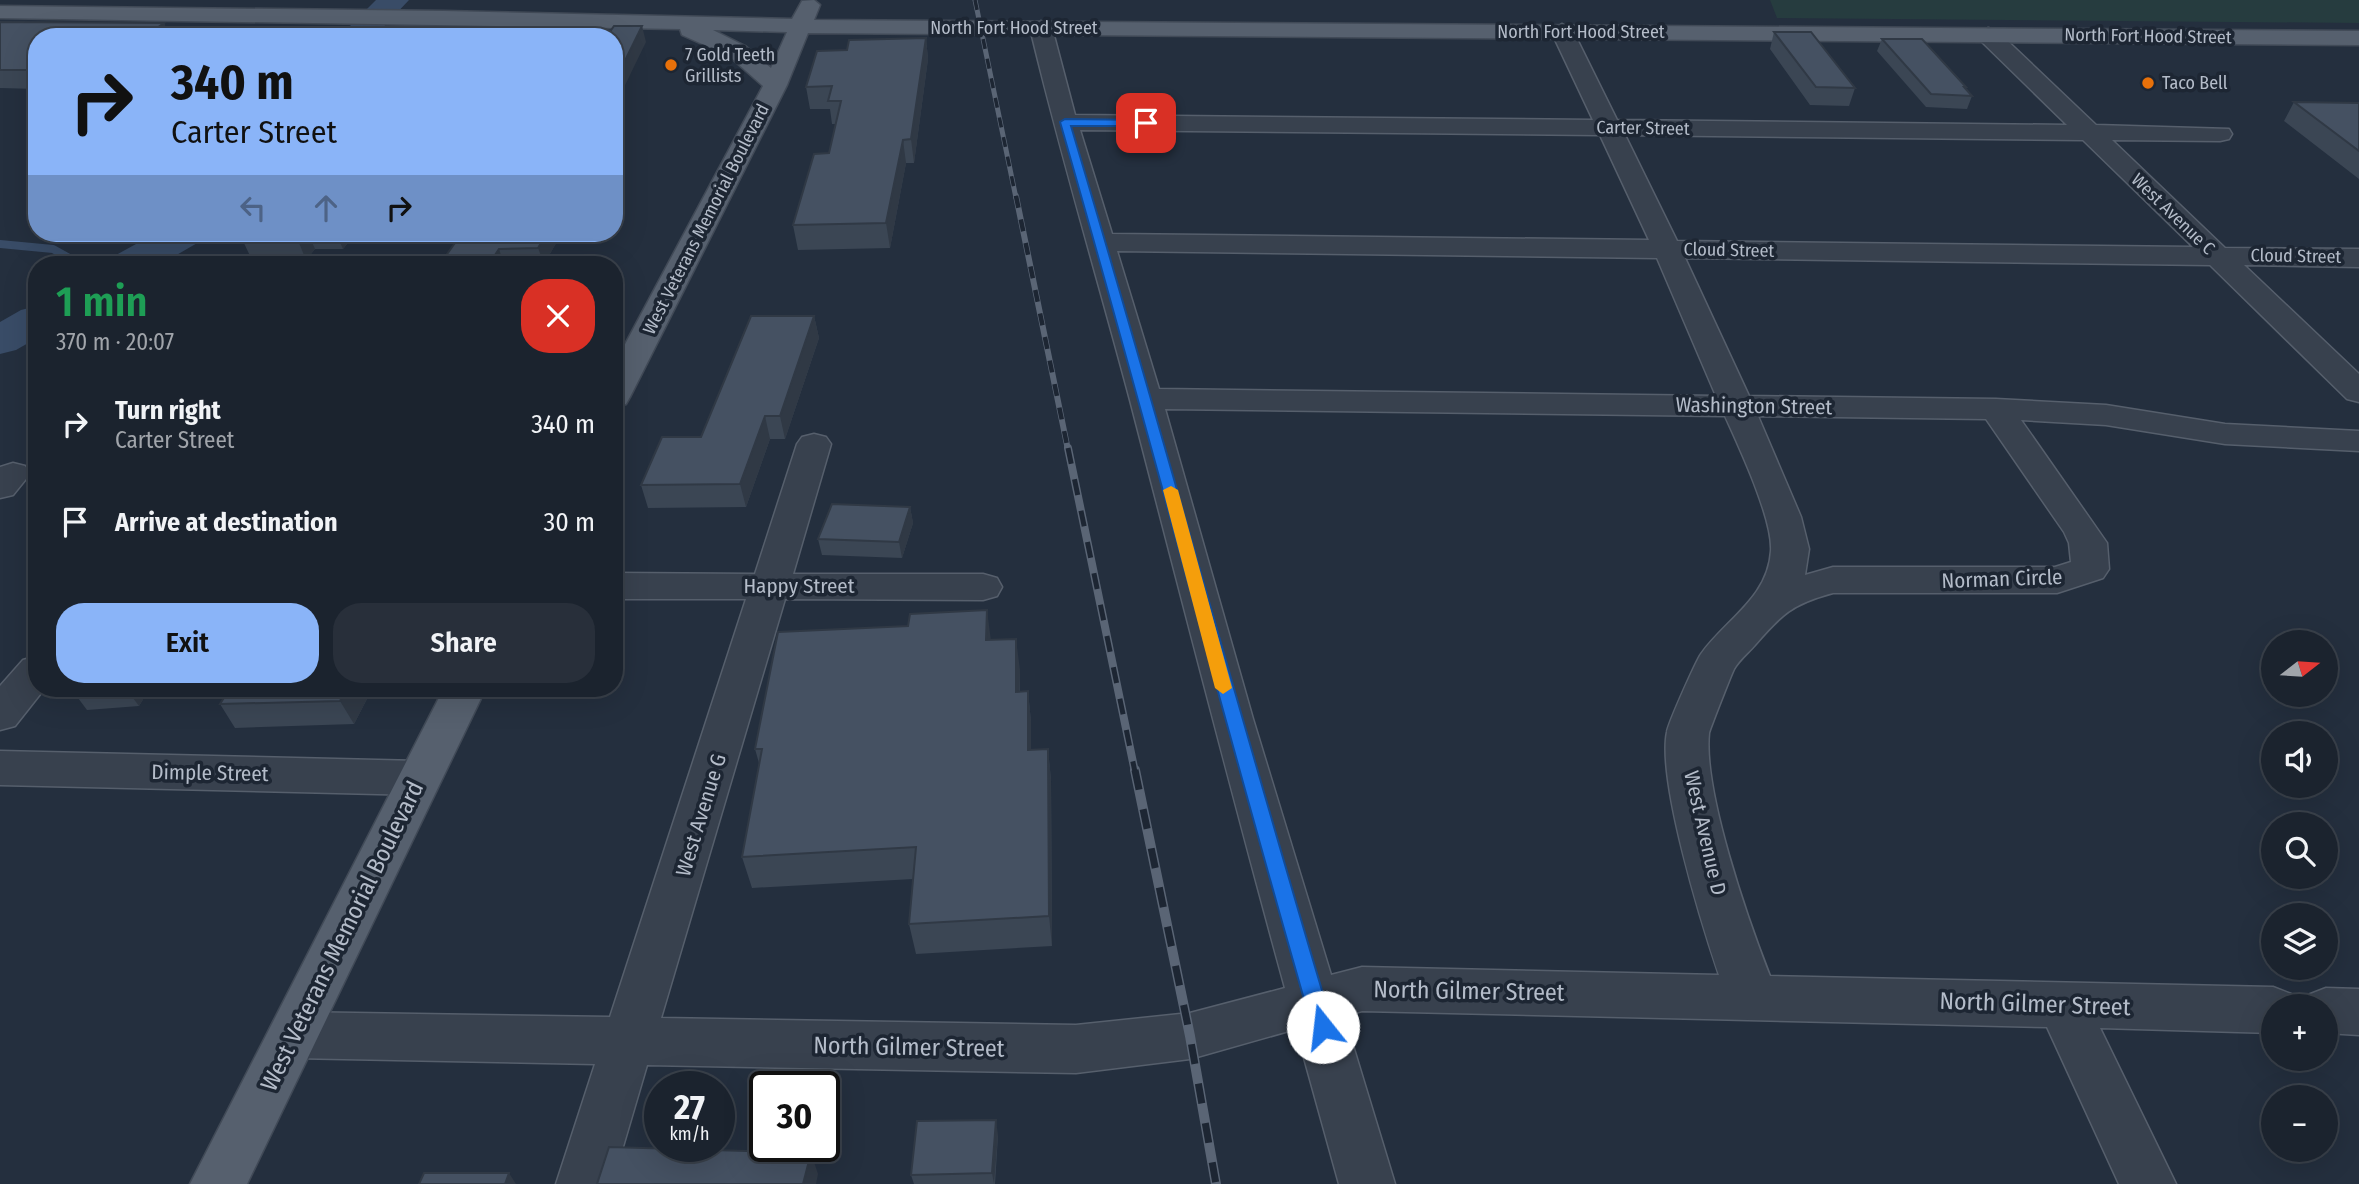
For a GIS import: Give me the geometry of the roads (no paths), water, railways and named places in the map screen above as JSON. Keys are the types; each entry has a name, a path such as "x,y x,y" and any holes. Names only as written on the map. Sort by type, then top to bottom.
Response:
{"main road":[{"name":"West Veterans Memorial Boulevard","path":"623,379 779,77 811,0"},
{"path":"639,22 732,4"},
{"path":"864,5 885,14 936,27"},
{"path":"0,12 444,17 665,23 704,34 779,77 808,60"},
{"name":"North Fort Hood Street","path":"665,23 2359,38"},
{"path":"844,48 936,27"},
{"name":"West Veterans Memorial Boulevard","path":"218,1184 460,697"}],"street":[{"path":"1041,28 1065,122 1146,399 1232,719 1367,1184"},
{"name":"West Avenue D","path":"1562,32 1667,249 1737,407 1783,517 1790,549 1785,581 1771,602 1716,663 1688,730 1688,767 1700,823 1729,933 1752,996"},
{"name":"West Avenue C","path":"1988,35 2359,392"},
{"name":"Carter Street","path":"1065,122 2220,134"},
{"name":"Cloud Street","path":"1100,242 2359,258"},
{"name":"Washington Street","path":"1146,399 1996,409 2106,415 2225,434 2359,440"},
{"name":"Norman Circle","path":"1771,602 1833,580 2057,580 2090,569 2088,543 2081,530 1996,409"},
{"name":"West Avenue G","path":"584,1184 814,444"},
{"name":"Happy Street","path":"623,586 983,587"},
{"path":"0,715 28,681"},
{"name":"Dimple Street","path":"0,768 419,778"},
{"name":"North Gilmer Street","path":"293,1035 1076,1049 1190,1036 1362,989 2261,1010"},
{"path":"2062,1005 2148,1184"},
{"path":"2338,1011 2359,1012"}],"waterway":[{"path":"364,28 394,0"},
{"path":"145,256 169,242"},
{"path":"0,244 53,249 66,256"},
{"path":"0,340 28,324"}],"railway":[{"path":"975,0 1016,198"},
{"path":"1016,196 1068,450"},
{"path":"1068,448 1135,772"},
{"path":"1135,770 1190,1036 1216,1184"}],"place":[{"name":"7 Gold Teeth Grillists","path":"671,65"},
{"name":"Taco Bell","path":"2148,83"}]}
